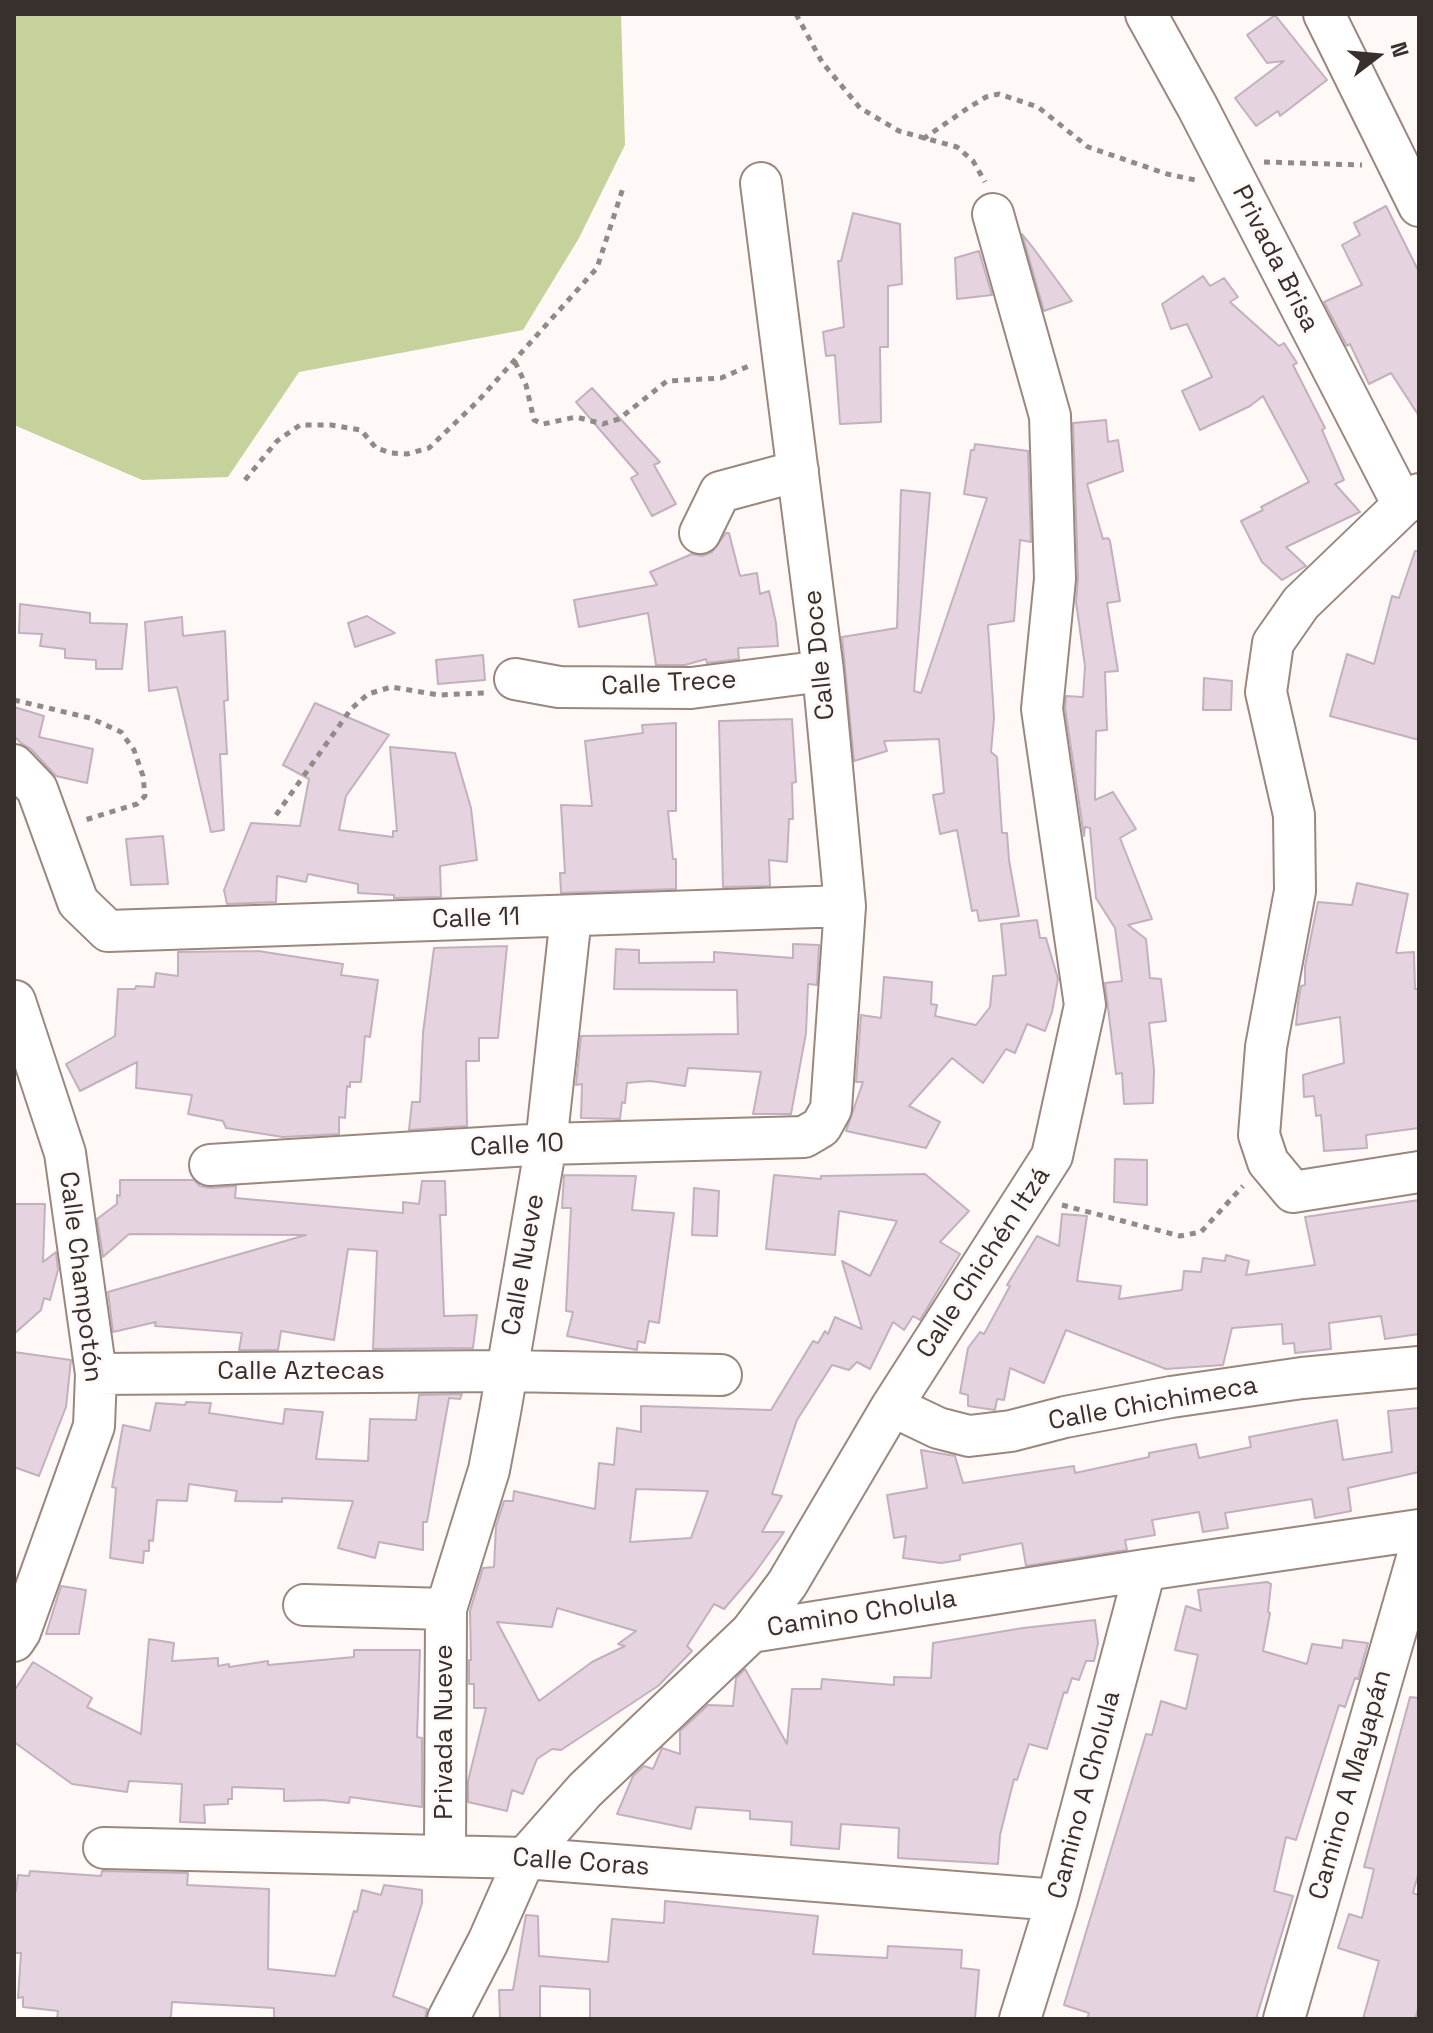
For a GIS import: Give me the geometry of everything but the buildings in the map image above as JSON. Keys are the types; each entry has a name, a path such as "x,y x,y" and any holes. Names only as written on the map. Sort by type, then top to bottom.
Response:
{"street":[{"name":"Privada Brisa","path":"1146,14 1411,499"},
{"path":"1324,14 1419,206"},
{"name":"Calle Doce","path":"761,183 823,671 845,906 831,1109 821,1127"},
{"name":"Calle Chichén Itzá","path":"751,1632 787,1584 892,1406 1052,1156 1085,1005 1042,709 1055,579 1050,416 993,214"},
{"path":"700,533 720,492 798,471"},
{"path":"1411,499 1301,603 1273,643 1266,692 1294,815 1295,891 1266,1047 1259,1135 1268,1162 1293,1192 1419,1172"},
{"name":"Calle Trece","path":"515,679 559,687 691,688 823,671"},
{"path":"14,765 37,789 52,830"},
{"name":"Calle 11","path":"52,830 78,902 108,931 845,906"},
{"name":"Calle Nueve","path":"446,1609 489,1470 546,1144 571,916"},
{"name":"Calle Champotón","path":"14,1641 20,1632 94,1426 96,1374 65,1153 15,1001"},
{"name":"Calle 10","path":"210,1165 546,1144 804,1137 821,1127"},
{"name":"Calle Chichimeca","path":"892,1406 938,1428 969,1436 1011,1431 1065,1417 1185,1395 1302,1378 1419,1367"},
{"name":"Calle Aztecas","path":"96,1374 505,1371 721,1375"},
{"name":"Camino Cholula","path":"448,2019 488,1942 525,1858 585,1790 751,1632 1419,1530"},
{"name":"Camino A Mayapán","path":"1284,2019 1419,1551"},
{"name":"Camino A Cholula","path":"1020,2019 1057,1900 1145,1570"},
{"path":"304,1605 446,1609"},
{"name":"Privada Nueve","path":"445,1855 446,1609"},
{"name":"Calle Coras","path":"104,1848 525,1858 1057,1900"}],"path":[{"path":"796,14 822,62 852,101 899,131 957,147 973,161 985,181 993,214"},
{"path":"923,139 986,97 999,94 1038,107 1088,147 1167,174 1233,177 1273,161 1400,168"},
{"path":"245,480 277,441 300,425 331,425 361,430 376,448 391,453 407,454 429,448 449,432 515,362 597,268 624,185"},
{"path":"515,362 526,385 534,420 543,424 576,417 603,424 619,419 667,381 721,378 783,352"},
{"path":"276,815 351,709 368,694 391,687 439,695 485,693 515,679"},
{"path":"14,700 90,718 121,732 134,750 143,776 145,796 137,804 52,830"},
{"path":"1026,1196 1180,1236 1201,1232 1268,1162"}],"green space":[{"path":"14,14 621,14 625,145 579,238 523,330 299,372 228,477 142,480 14,425"}]}
